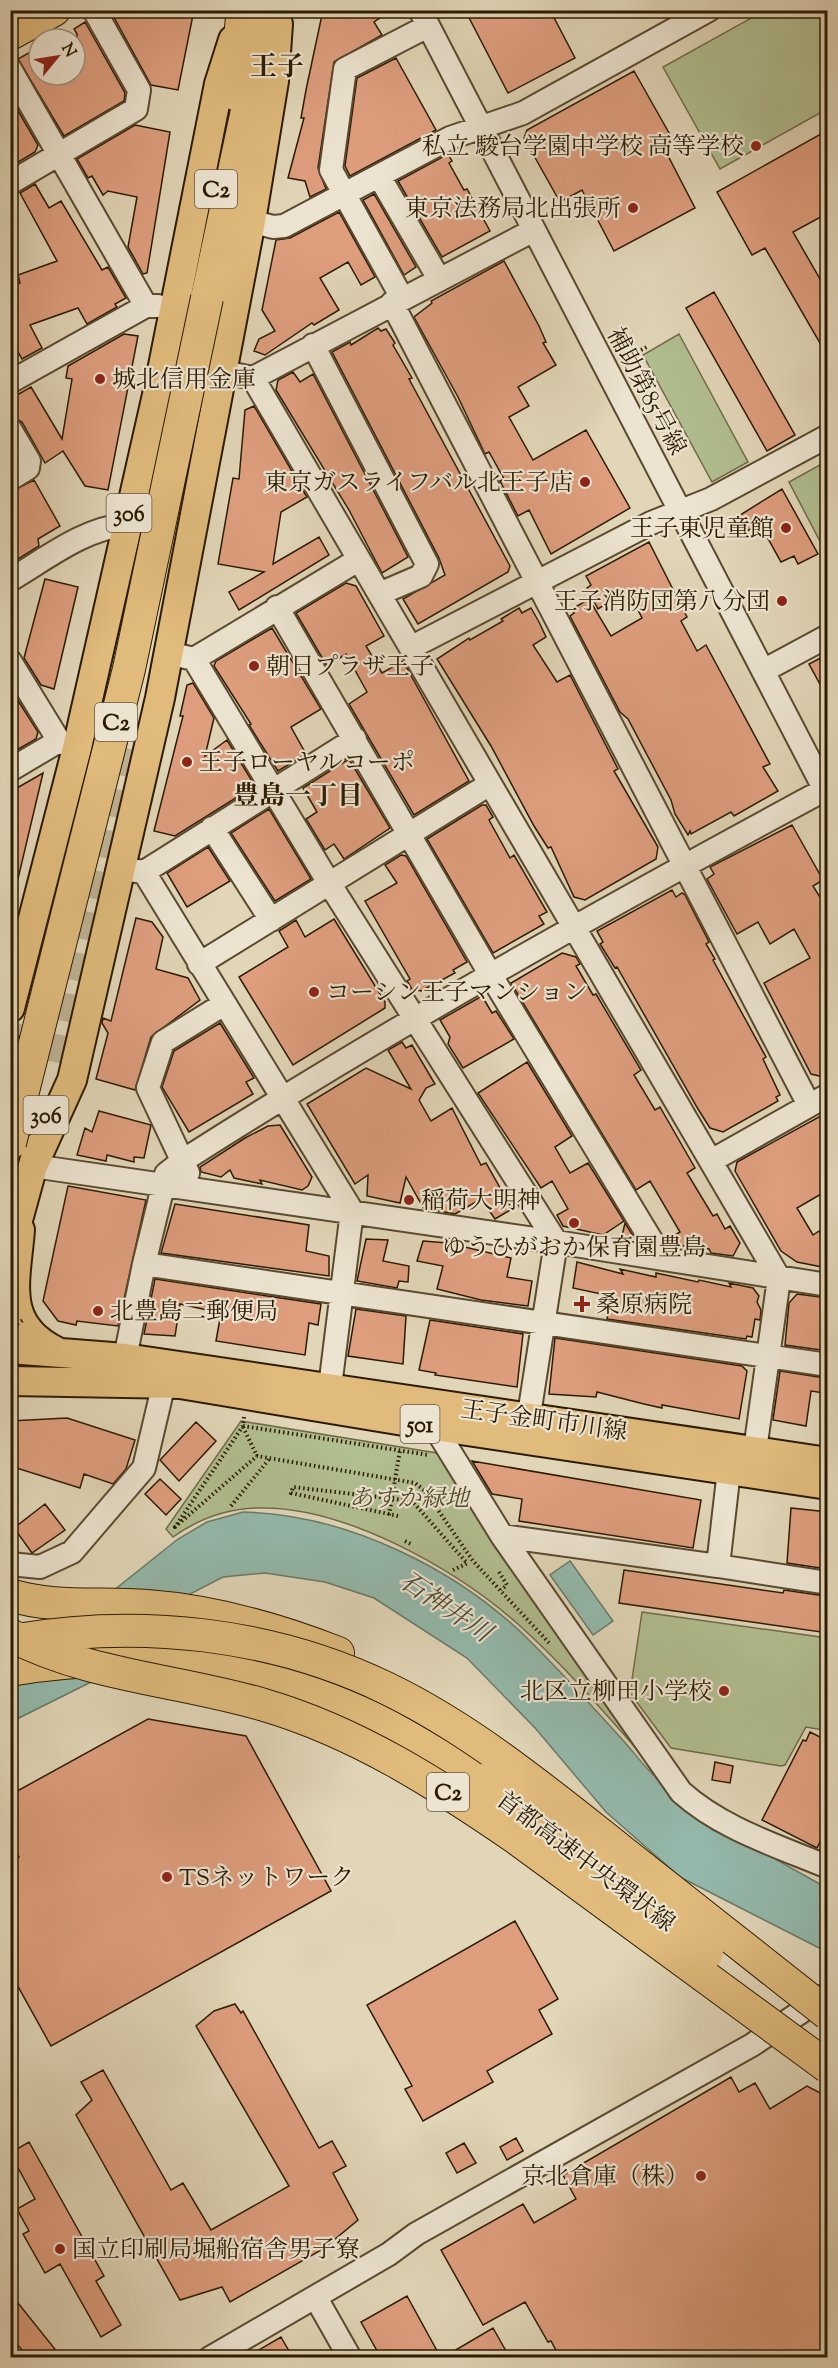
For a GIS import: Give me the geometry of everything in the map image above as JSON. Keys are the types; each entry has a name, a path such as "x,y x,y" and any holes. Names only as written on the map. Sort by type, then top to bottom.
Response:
{"highway":[{"path":"10,34 54,10"},
{"path":"244,85 277,10"},
{"path":"243,14 244,85"},
{"name":"C2","path":"10,1111 101,731 192,300 244,85"},
{"name":"C2","path":"10,1143 129,669 192,300"},
{"name":"C2","path":"10,1595 59,1604 146,1606 192,1611 258,1625 312,1643 413,1688 455,1715 558,1801"},
{"name":"首都高速中央環状線","path":"10,1641 85,1631 150,1631 225,1638 304,1657 406,1698 449,1724 558,1801 818,2011"},
{"name":"C2","path":"10,1635 54,1655 85,1664 188,1685 263,1705 331,1729 377,1750 459,1799 516,1838 828,2067"},
{"name":"首都高速中央環状線","path":"10,1670 90,1659 150,1660 197,1665 270,1680 348,1706 429,1749 518,1807 828,2048"}],"main road":[{"name":"306","path":"33,1166 72,1080 133,870 141,782 160,698 182,656 223,372 274,81 277,10"},
{"name":"306","path":"10,1008 17,955 68,744 85,712 126,525 192,300 219,84 243,14"},
{"path":"85,712 96,728 108,734 121,731 160,698"},
{"path":"68,744 141,782"},
{"name":"306","path":"10,1249 59,1063"},
{"path":"22,1207 15,1289 17,1313 34,1338 58,1352"},
{"name":"王子金町市川線","path":"10,1349 125,1358 330,1387 527,1430 729,1470 828,1485"},
{"name":"王子金町市川線","path":"10,1381 164,1383 434,1426 527,1430 755,1450 828,1462"}],"street":[{"path":"10,183 58,157 70,147 136,109 139,90 94,10"},
{"path":"250,221 273,227 284,226 450,138 523,113 709,10"},
{"path":"424,18 345,69 331,170 684,865 818,1100 711,1161"},
{"name":"補助第85号線","path":"424,18 532,231 826,793"},
{"path":"10,69 58,157 146,306"},
{"path":"379,176 440,279"},
{"path":"223,372 253,378 397,300 532,231"},
{"path":"10,382 146,306 192,300"},
{"path":"313,345 427,564 421,576 379,594"},
{"path":"253,378 779,1278 755,1450"},
{"path":"10,429 29,462 28,468 10,479"},
{"path":"412,647 651,523 711,499 828,436"},
{"path":"10,580 88,534 109,526 126,525"},
{"path":"358,560 277,607 182,656 272,790 413,1018 556,1242 527,1430"},
{"path":"277,607 490,974 662,1258"},
{"path":"763,671 828,636"},
{"path":"10,661 68,744 10,770"},
{"path":"330,1387 344,1295 351,1211 199,964 133,870 212,828 355,739"},
{"path":"199,964 490,784"},
{"path":"125,1358 144,1264 166,1174 282,1097 413,1018 684,865 826,793"},
{"path":"212,828 271,920"},
{"path":"189,1189 184,1160 148,1088 163,1042 224,1004"},
{"path":"33,1166 351,1211 828,1285"},
{"path":"144,1264 828,1365"},
{"path":"10,1564 40,1567 72,1552 144,1468 164,1383"},
{"path":"434,1426 502,1536 681,1792 700,1810 740,1830 828,1867"},
{"path":"718,1566 729,1470"},
{"path":"502,1536 828,1583"},
{"path":"210,2358 316,2298 389,2254 416,2234 752,2045 818,2011 828,1995"},
{"path":"818,2011 828,2024"},
{"path":"316,2298 350,2358"}],"path":[{"path":"633,354 648,346"},
{"path":"10,1329 23,1320"},
{"path":"244,1418 243,1426 175,1527 257,1456 415,1483 425,1491 473,1561 555,1651"},
{"path":"243,1426 435,1456"},
{"path":"243,1426 257,1456"},
{"path":"389,1515 400,1451"},
{"path":"231,1506 271,1458"},
{"path":"398,1516 291,1493 293,1487 412,1501 467,1563"},
{"path":"405,1540 413,1545"},
{"path":"453,1570 473,1561"}],"green space":[{"path":"764,11 827,11 827,109 720,169 663,67"},
{"path":"679,334 748,462 712,482 643,355"},
{"path":"827,461 828,547 824,549 789,482"},
{"name":"あすか緑地","path":"241,1421 437,1453 674,1791 579,1685 519,1625 464,1583 397,1544 325,1517 290,1510 257,1508 234,1510 213,1516 173,1537 166,1529"},
{"path":"642,1612 827,1638 827,1703 823,1730 806,1727 785,1765 781,1766 671,1748 630,1693"}],"water":[{"name":"石神井川","path":"243,1512 282,1515 322,1523 361,1535 437,1570 472,1592 533,1644 663,1784 722,1827 827,1888 827,1952 680,1877 606,1812 536,1729 467,1658 374,1598 325,1582 265,1573 223,1577 188,1595 91,1682 11,1722 11,1644 114,1590 178,1539 207,1522"},
{"path":"570,1561 613,1621 593,1635 550,1575"}],"building":[{"path":"110,10 194,10 178,90 151,85"},
{"path":"323,10 392,10 374,22 382,35 334,62 318,168 326,189 310,197 305,181 288,178 304,118 301,118"},
{"path":"465,10 550,10 575,58 508,93"},
{"path":"85,22 125,93 124,101 64,136 35,87 87,87 87,27 77,27"},
{"path":"27,54 27,74 18,59"},
{"path":"396,58 436,130 350,176 345,166 357,78"},
{"path":"634,71 673,140 663,146 695,208 614,251 582,190 560,202 524,138 527,130"},
{"path":"10,97 38,145 35,152 10,167"},
{"path":"135,125 170,132 147,273 143,274 128,247 137,197 108,191 103,195 92,176 88,178 77,159"},
{"path":"828,130 828,213 793,232 828,293 828,357 765,248 752,255 717,192"},
{"path":"448,154 452,161 449,163 464,190 467,189 490,231 442,257 398,181"},
{"path":"35,184 49,208 61,201 102,270 108,267 126,298 115,304 117,307 87,324 78,308 30,325 42,348 22,359 18,352 10,356 10,288 20,283 18,275 57,261 20,193"},
{"path":"374,194 416,267 404,275 363,200"},
{"path":"339,212 375,277 361,285 348,262 320,278 339,310 314,325 312,323 265,355 254,351 259,339 275,331 262,310 276,240 290,238"},
{"path":"504,261 539,326 546,342 543,343 556,365 518,387 529,406 509,417 533,460 586,430 630,508 551,554 529,510 518,516 500,481 504,479 489,452 485,454 458,397 414,317 432,303 431,301"},
{"path":"714,292 795,435 767,451 686,308"},
{"path":"378,328 381,331 386,329 395,343 393,345 412,378 409,379 510,566 508,572 418,624 403,599 445,575 439,558 332,352 350,342 351,345"},
{"path":"124,334 138,336 108,490 85,486 63,451 45,463 22,422 10,415 10,399 31,387 62,439 72,379 66,378 68,366"},
{"path":"293,372 300,382 313,374 408,557 382,573 349,510 276,390 278,380"},
{"path":"254,406 307,497 281,512 273,564 319,537 329,555 239,610 229,592 264,572 218,564 233,478 239,479 245,410"},
{"path":"34,480 60,526 38,539 39,546 10,564 10,492"},
{"path":"782,489 818,554 798,564 794,556 781,562 760,524 745,532 737,517"},
{"path":"649,542 687,617 681,621 697,651 706,645 770,764 763,767 778,791 734,816 731,812 691,834 690,831 688,835 675,814 671,800 628,719 620,712 570,616 574,613 572,609 589,599 611,636 642,618 628,590 598,609 587,588 591,585 586,576"},
{"path":"45,579 78,587 54,689 41,685 24,658"},
{"path":"346,583 356,586 384,636 366,646 382,673 403,661 469,781 414,815 349,704 367,692 346,654 327,666 296,613"},
{"path":"519,608 522,613 531,608 539,622 546,637 533,645 557,682 570,675 618,769 614,771 658,847 656,859 585,900 574,897 551,847 548,848 534,826 491,746 437,659 469,638 470,640 503,621 501,619"},
{"path":"272,628 321,709 291,727 306,754 278,771 214,666 216,661"},
{"path":"828,654 828,699 809,664"},
{"path":"193,683 214,718 205,756 227,740 255,786 175,836 154,831 183,716 180,716 187,685"},
{"path":"10,688 38,732 36,739 10,754"},
{"path":"349,759 390,828 344,859 334,844 325,850 306,819 317,812 303,788"},
{"path":"43,773 17,883 10,882 10,792"},
{"path":"482,805 486,805 493,817 489,820 510,858 514,855 547,912 539,916 544,924 493,953 427,839"},
{"path":"269,809 311,879 275,901 231,833"},
{"path":"792,825 823,880 813,886 828,910 828,1078 811,1074 764,983 810,958 794,929 770,944 758,922 737,934 707,879 714,874 710,867"},
{"path":"208,847 230,881 187,907 167,873"},
{"path":"401,855 406,856 467,962 453,970 455,973 421,991 412,989 407,981 410,979 365,901 397,883 385,865"},
{"path":"672,890 676,897 682,893 685,895 709,942 706,944 715,959 713,960 766,1057 763,1059 780,1095 776,1097 778,1101 723,1132 710,1128 698,1109 617,967 615,968 600,944 603,942 597,931"},
{"path":"136,918 152,922 163,937 156,969 188,978 200,1000 151,1037 135,1090 96,1079 108,1033 102,1023 103,1018 111,1021"},
{"name":"コーシン王子マンション","path":"334,919 385,1002 385,1008 293,1065 239,977 288,947 279,931 296,920 305,937"},
{"path":"562,953 576,957 580,964 576,966 593,995 596,994 641,1070 634,1075 655,1110 660,1107 695,1168 687,1173 713,1216 717,1214 725,1229 730,1226 740,1243 733,1256 711,1253 709,1249 669,1244 667,1240 680,1232 650,1181 636,1190 511,983"},
{"path":"482,996 492,1013 496,1011 514,1039 463,1068 448,1044 450,1037 440,1020"},
{"path":"220,1023 254,1078 246,1082 253,1094 189,1132 162,1087 174,1051"},
{"path":"402,1042 406,1048 412,1045 435,1084 426,1088 419,1100 431,1121 452,1108 481,1165 486,1163 512,1209 495,1219 481,1199 455,1214 439,1211 435,1203 424,1209 406,1177 400,1203 367,1196 368,1175 355,1184 307,1104 366,1068 411,1089 388,1050"},
{"path":"527,1062 572,1136 555,1147 570,1173 588,1163 624,1221 603,1235 563,1226 557,1215 568,1209 552,1181 541,1188 478,1093"},
{"path":"99,1111 151,1125 144,1158 134,1157 134,1162 107,1155 106,1161 77,1155 85,1128 92,1132"},
{"path":"828,1112 828,1190 797,1208 813,1235 819,1231 828,1250 828,1271 824,1271 827,1268 797,1262 781,1251 735,1171 737,1162"},
{"path":"280,1125 312,1177 308,1186 302,1190 260,1180 262,1184 234,1178 230,1170 221,1177 201,1172 200,1167 245,1138 268,1126"},
{"path":"68,1186 146,1200 118,1326 77,1321 76,1325 58,1321 43,1301"},
{"path":"175,1204 309,1225 306,1251 329,1256 329,1276 161,1253"},
{"path":"625,1223 635,1239 622,1236"},
{"path":"366,1239 388,1240 383,1261 409,1266 408,1282 399,1281 397,1288 357,1281"},
{"path":"423,1241 448,1243 511,1258 507,1277 532,1281 528,1306 481,1300 437,1289 443,1266 417,1261"},
{"path":"577,1262 623,1274 620,1269 656,1277 656,1273 698,1282 699,1280 731,1287 729,1283 753,1288 759,1296 757,1302 761,1310 760,1320 755,1319 752,1337 747,1336 746,1339 607,1319 611,1296 573,1288"},
{"path":"155,1279 321,1304 318,1325 309,1323 305,1355 216,1341 221,1313 180,1304 175,1336 144,1334"},
{"path":"797,1294 828,1298 828,1351 785,1345 789,1303"},
{"path":"356,1309 406,1316 403,1364 348,1356"},
{"path":"430,1320 523,1334 517,1387 435,1375 436,1373 419,1370"},
{"path":"555,1338 742,1366 747,1371 739,1419 662,1405 662,1408 597,1392 596,1397 549,1394"},
{"path":"780,1371 825,1378 824,1393 811,1391 806,1426 773,1420"},
{"path":"67,1418 135,1440 126,1469 113,1484 84,1474 80,1488 10,1466 10,1421"},
{"path":"196,1422 216,1441 179,1481 160,1460"},
{"path":"472,1461 701,1500 693,1548 519,1521 522,1499 492,1494"},
{"path":"160,1479 181,1499 166,1515 145,1494"},
{"path":"45,1504 65,1530 32,1553 14,1528"},
{"path":"791,1508 828,1512 827,1569 787,1563"},
{"path":"624,1570 783,1593 784,1590 825,1596 828,1599 828,1633 619,1603"},
{"name":"TSネットワーク","path":"148,1719 246,1736 331,1891 51,2046 10,1972 10,1862 19,1857 10,1841 10,1795"},
{"path":"810,1732 828,1741 828,1826 817,1848 762,1820 803,1740 806,1741"},
{"path":"715,1762 733,1766 730,1783 712,1780"},
{"path":"515,1921 558,1999 539,2010 552,2034 487,2071 493,2082 423,2121 405,2089 412,2086 367,2005"},
{"path":"235,2004 241,2013 243,2011 319,2148 332,2141 346,2166 333,2173 358,2220 323,2249 230,2302 222,2287 180,2300 76,2115 92,2100 81,2082 103,2070 171,2190 183,2183 211,2230 289,2186 196,2026 214,2011"},
{"path":"731,2077 739,2092 755,2083 770,2109 807,2086 828,2097 828,2358 560,2358 525,2302 483,2325 441,2250 523,2204 534,2223 576,2199 563,2175"},
{"path":"516,2138 523,2151 507,2160 500,2147"},
{"name":"国立印刷局堀船宿舎男子寮","path":"29,2142 104,2276 96,2281 121,2325 101,2337 60,2264 45,2273 23,2234 29,2231 17,2209 35,2199 10,2153"},
{"path":"464,2143 476,2163 457,2173 446,2153"},
{"path":"10,2293 62,2358 28,2358 10,2335"},
{"path":"407,2296 441,2358 381,2358 361,2322"},
{"path":"493,2328 510,2358 442,2358"},
{"path":"281,2337 293,2358 245,2358"}],"tunnel":[{"path":"59,1063 126,740"},
{"path":"14,1051 33,974"}],"place":[{"name":"私立 駿台学園中学校 高等学校","path":"756,146"},
{"name":"東京法務局北出張所","path":"633,208"},
{"name":"城北信用金庫","path":"100,379"},
{"name":"東京ガスライフバル北王子店","path":"585,482"},
{"name":"王子東児童館","path":"786,528"},
{"name":"王子消防団第八分団","path":"782,601"},
{"name":"朝日プラザ王子","path":"254,666"},
{"name":"王子ローヤルコーポ","path":"187,762"},
{"name":"コーシン王子マンション","path":"314,992"},
{"name":"稲荷大明神","path":"409,1200"},
{"name":"ゆうひがおか保育園豊島","path":"574,1223"},
{"name":"桑原病院","path":"582,1304"},
{"name":"北豊島二郵便局","path":"98,1311"},
{"name":"北区立柳田小学校","path":"724,1691"},
{"name":"TSネットワーク","path":"167,1877"},
{"name":"京北倉庫（株）","path":"701,2176"},
{"name":"国立印刷局堀船宿舎男子寮","path":"60,2249"}],"district":[{"name":"王子","path":"277,66"},
{"name":"豊島一丁目","path":"298,795"}]}
